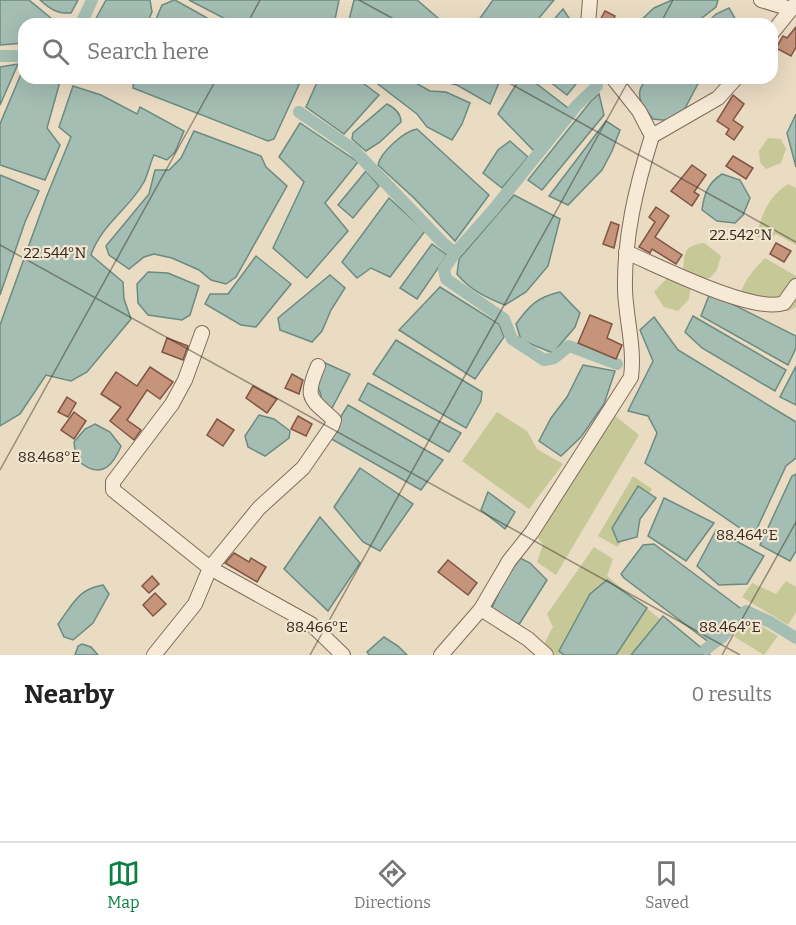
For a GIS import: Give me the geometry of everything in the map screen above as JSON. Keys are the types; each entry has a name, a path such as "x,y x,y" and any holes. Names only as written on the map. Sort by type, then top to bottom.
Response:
{"street":[{"path":"588,18 590,0"},
{"path":"761,0 794,6 778,26"},
{"path":"618,84 639,111 652,136"},
{"path":"441,655 481,609 509,561 532,532 570,469 598,432 631,376 633,357 625,288 626,252 636,188 652,136 717,98 730,84"},
{"path":"626,252 739,300 766,306 784,303 796,286"},
{"path":"202,333 185,380 172,404 113,482 113,490 210,568 312,624 343,655"},
{"path":"154,655 195,604 210,568 259,508 303,468 332,426 334,420 319,409 311,396 311,385 318,366"},
{"path":"481,609 528,639 546,655"}],"green space":[{"path":"768,138 781,139 786,149 781,163 766,169 760,162 759,151"},
{"path":"788,184 796,188 796,245 776,234 767,241 756,236 770,201"},
{"path":"704,243 721,256 717,270 710,278 695,278 683,268 684,257 690,247"},
{"path":"765,258 796,276 796,307 788,311 774,306 763,311 739,300 749,277"},
{"path":"670,275 691,284 689,299 678,311 664,307 654,292"},
{"path":"497,412 527,431 537,449 563,464 529,509 462,461"},
{"path":"614,415 639,435 556,575 537,562 543,545 537,536"},
{"path":"633,476 652,489 618,547 598,536"},
{"path":"594,547 613,559 607,576 701,655 554,655 543,646 553,627 547,614"},
{"path":"786,581 796,587 796,612 788,625 742,597 752,583 776,594"},
{"path":"749,619 778,636 764,655 735,637 735,631"}],"shaded area":[{"path":"0,0 29,0 51,18 18,18 18,44 0,45"},
{"path":"40,0 78,0 71,13 62,13"},
{"path":"106,0 150,0 152,12 150,18 96,18"},
{"path":"175,0 207,18 157,18 162,5"},
{"path":"189,0 339,0 335,18 224,18"},
{"path":"354,0 417,0 438,18 350,18"},
{"path":"493,0 554,0 539,18 480,18"},
{"path":"672,0 718,0 716,7 702,18 643,18 654,8"},
{"path":"729,8 735,18 712,18"},
{"path":"563,9 569,18 555,18"},
{"path":"18,64 0,105 0,67"},
{"path":"18,81 18,84 59,84 47,128 60,145 45,180 0,165 0,124"},
{"path":"133,84 299,84 274,139 268,141 133,88"},
{"path":"316,84 364,84 379,95 344,134 306,107"},
{"path":"378,84 418,84 430,91 446,92 470,103 462,124 452,140 427,127 417,114"},
{"path":"453,84 498,84 490,104"},
{"path":"516,84 537,84 568,108 534,151 498,114"},
{"path":"553,84 576,84 567,95"},
{"path":"642,84 698,84 683,112 672,121 653,119 642,103 640,89"},
{"path":"73,86 101,95 137,114 140,107 184,131 175,152 167,160 154,155 138,192 101,235 91,255 123,282 124,299 131,319 87,372 71,381 46,375 20,414 0,426 0,325 46,198 71,137 59,127"},
{"path":"599,94 604,115 542,190 528,180"},
{"path":"387,104 397,111 401,122 380,142 366,151 352,139 353,133"},
{"path":"796,114 796,167 787,133"},
{"path":"606,121 620,130 602,170 568,205 549,196"},
{"path":"300,123 358,162 325,203 348,231 307,278 273,248 304,182 279,157"},
{"path":"417,129 489,195 455,241 414,198 378,165 393,143"},
{"path":"194,131 261,156 266,167 287,186 236,277 226,284 211,280 199,270 172,258 154,254 144,257 129,269 109,255 106,246 149,194 155,170 169,170 181,158"},
{"path":"510,141 528,157 502,188 483,173 498,150"},
{"path":"366,171 379,186 353,218 338,205"},
{"path":"722,174 740,180 750,198 743,215 735,223 717,221 702,210 708,189 713,181"},
{"path":"0,175 39,191 25,222 0,295"},
{"path":"514,195 560,219 548,266 526,292 505,305 479,293 457,274 459,259"},
{"path":"389,198 425,231 390,277 371,268 357,278 342,262"},
{"path":"432,244 447,255 417,299 400,288"},
{"path":"256,256 291,284 256,327 241,325 205,304 210,294 228,294"},
{"path":"148,272 168,273 199,286 190,315 182,320 148,315 138,303 137,284"},
{"path":"330,275 345,288 331,310 322,331 312,342 280,330 278,318"},
{"path":"440,287 499,324 504,337 475,379 399,330"},
{"path":"560,292 580,313 575,327 553,353 521,340 516,324 525,312 539,300"},
{"path":"710,293 796,336 796,348 788,365 701,316"},
{"path":"693,316 786,370 775,391 702,348 685,332"},
{"path":"654,317 678,350 796,422 796,458 786,466 753,537 645,463 657,433 648,416 628,411 653,361 640,330"},
{"path":"396,340 482,392 481,401 466,428 373,374"},
{"path":"323,362 350,374 332,408 322,408 321,395 315,379"},
{"path":"583,365 615,371 604,404 581,437 561,456 539,441 551,418 567,397"},
{"path":"796,366 796,405 780,397"},
{"path":"368,383 461,433 449,452 359,400"},
{"path":"348,405 443,460 421,490 328,437"},
{"path":"259,415 274,419 290,431 289,438 265,456 248,447 245,436"},
{"path":"95,424 110,432 121,446 108,466 97,470 91,469 76,459 74,442 85,429"},
{"path":"360,468 413,504 380,551 363,542 334,507"},
{"path":"796,474 796,551 790,561 760,545 792,476"},
{"path":"638,486 656,498 640,519 637,537 618,542 612,528"},
{"path":"488,492 515,512 505,529 481,510"},
{"path":"664,498 714,523 686,561 648,536"},
{"path":"320,517 360,563 328,611 284,569"},
{"path":"716,530 764,556 747,584 719,585 697,566"},
{"path":"654,544 743,610 710,643 621,574 643,545"},
{"path":"520,558 530,563 547,580 520,623 512,625 491,610 503,583"},
{"path":"607,580 647,608 616,655 564,655 559,651 590,594"},
{"path":"103,585 109,594 93,623 73,640 64,637 58,624 72,604 88,590"},
{"path":"663,616 710,655 631,655"},
{"path":"384,637 407,655 369,655 367,652"},
{"path":"82,644 91,647 98,655 75,655 78,646"}],"building":[{"path":"605,11 615,16 614,18 601,18"},
{"path":"796,27 796,47 791,56 778,49 783,36 787,38"},
{"path":"733,95 744,104 733,120 743,127 734,140 726,134 729,129 717,121"},
{"path":"733,156 753,168 746,179 726,166"},
{"path":"692,165 706,175 694,192 699,195 692,206 671,191"},
{"path":"656,207 669,216 655,237 682,255 676,264 652,249 650,253 639,247 655,222 649,217"},
{"path":"611,222 619,225 614,248 603,244"},
{"path":"776,243 791,251 784,262 770,254"},
{"path":"590,315 612,324 607,338 622,345 616,359 578,343"},
{"path":"167,338 188,346 183,360 162,352"},
{"path":"150,367 173,382 160,399 147,390 127,420 141,430 134,440 110,421 121,407 101,394 116,372 137,386"},
{"path":"292,374 303,380 299,394 285,388"},
{"path":"253,386 277,399 267,413 246,398"},
{"path":"67,397 76,403 68,417 58,412"},
{"path":"74,412 86,421 74,439 61,430"},
{"path":"298,416 312,424 306,436 291,429"},
{"path":"217,419 234,430 223,446 207,435"},
{"path":"234,553 249,562 251,558 266,567 257,582 225,563"},
{"path":"448,560 477,583 468,595 438,572"},
{"path":"152,576 159,584 149,593 142,586"},
{"path":"155,593 166,604 153,616 143,605"}],"waterway":[{"path":"84,18 92,0"},
{"path":"0,56 18,56"},
{"path":"597,86 577,105 444,269 446,279 504,319 512,339 544,360 554,358 569,346 617,364"},
{"path":"299,112 353,149 455,253"},
{"path":"706,649 722,637 746,611 796,638"}]}
